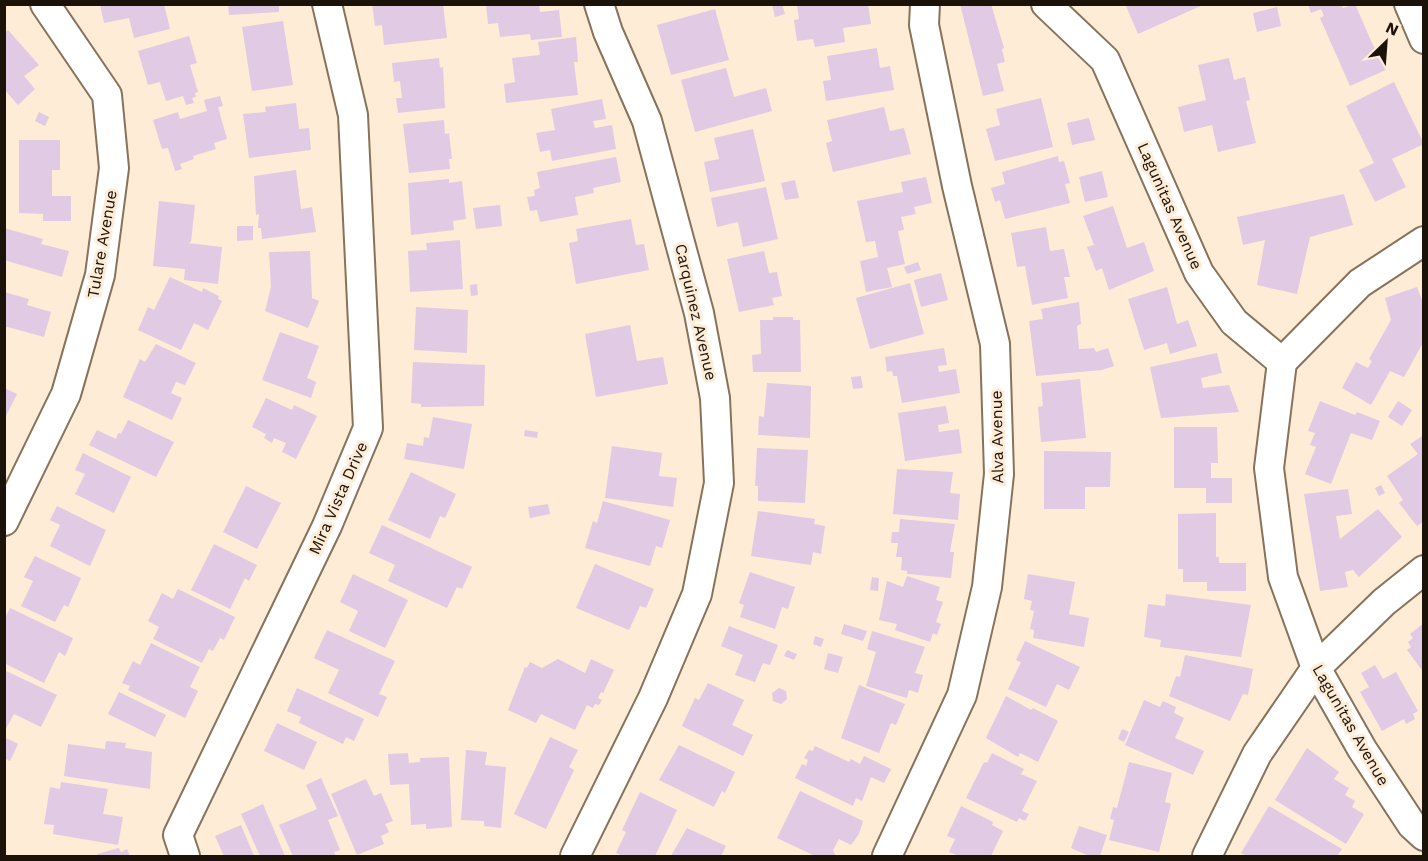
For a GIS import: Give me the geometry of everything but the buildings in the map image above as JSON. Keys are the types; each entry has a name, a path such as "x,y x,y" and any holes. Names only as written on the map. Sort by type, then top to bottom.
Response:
{"street":[{"name":"Tulare Avenue","path":"4,521 66,394 100,275 114,168 107,95 45,4"},
{"name":"Mira Vista Drive","path":"185,856 178,835 327,525 368,428 353,115 327,4"},
{"name":"Carquinez Avenue","path":"575,856 653,698 697,594 719,483 715,398 699,313 647,121 608,32 599,4"},
{"name":"Alva Avenue","path":"887,856 962,695 987,587 999,474 995,344 957,186 926,37 925,4"},
{"name":"Lagunitas Avenue","path":"1046,4 1105,60 1199,273 1234,322 1282,362 1269,468 1283,578 1316,668 1362,749 1412,825 1424,836"},
{"path":"1409,4 1424,39"},
{"path":"1282,362 1360,283 1424,241"},
{"path":"1207,856 1257,754 1316,668 1384,602 1424,570"}]}
